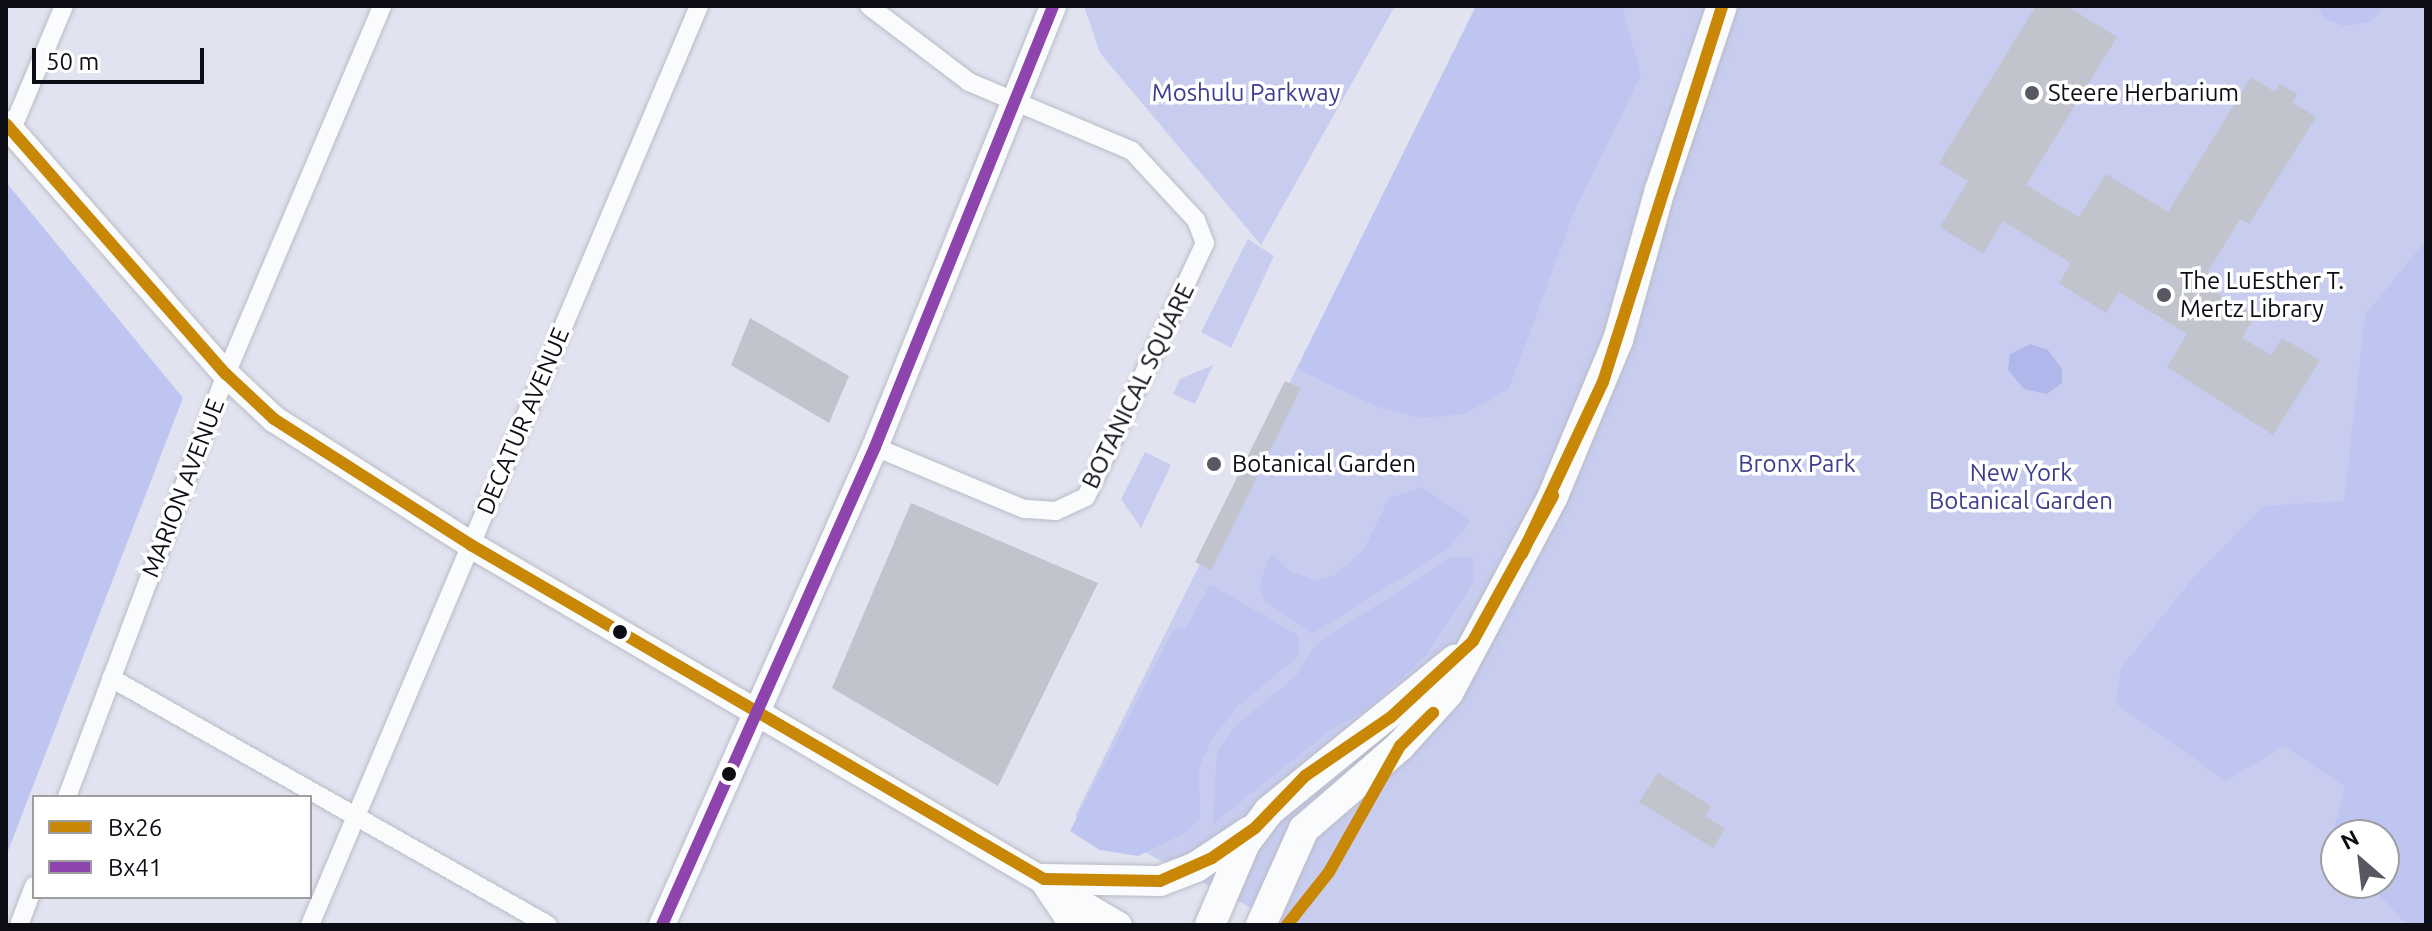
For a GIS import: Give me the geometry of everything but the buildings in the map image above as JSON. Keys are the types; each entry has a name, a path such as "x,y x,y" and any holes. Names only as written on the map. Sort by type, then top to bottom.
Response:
{"main road":[{"path":"662,925 761,714 875,447 1053,6"},
{"path":"1261,925 1304,829 1427,720 1553,496 1603,382 1722,6"},
{"path":"9,127 226,374 321,452 471,545 1119,925"},
{"path":"1044,879 1160,881 1204,862 1255,828 1305,776 1391,717 1473,641"},
{"path":"1210,925 1255,828"},
{"path":"1044,879 1075,925"}],"street":[{"path":"9,127 64,6"},
{"name":"MARION AVENUE","path":"68,795 226,374 382,6"},
{"name":"DECATUR AVENUE","path":"310,925 699,6"},
{"path":"869,6 969,82 1014,103"},
{"name":"BOTANICAL SQUARE","path":"875,447 1014,506 1045,512 1067,508 1094,487 1203,251 1205,235 1132,151 1014,103"},
{"path":"111,678 548,925"},
{"path":"19,925 32,891"}],"green space":[{"name":"Moshulu Parkway","path":"1084,6 1395,6 1261,245 1100,53"},
{"name":"New York Botanical Garden","path":"1476,6 2426,6 2426,925 1284,925 1075,816"},
{"path":"1248,239 1274,256 1231,348 1201,332"},
{"path":"1213,365 1195,404 1173,394 1180,379"},
{"path":"1145,452 1171,465 1141,528 1121,499"}],"shaded area":[{"path":"1476,6 1622,6 1641,75 1575,210 1509,389 1464,414 1422,418 1375,406 1297,369"},
{"path":"2319,6 2384,6 2371,22 2343,26 2323,18"},
{"path":"6,182 183,398 6,856"},
{"path":"2426,240 2426,925 2407,925 2383,899 2400,899 2400,819 2337,819 2345,787 2284,746 2226,781 2115,703 2121,668 2193,578 2263,506 2344,501 2365,315"},
{"path":"2030,344 2048,350 2062,369 2062,383 2047,394 2024,389 2008,370 2010,354"},
{"path":"1422,487 1471,520 1449,548 1312,634 1265,601 1259,586 1271,553 1290,571 1314,580 1334,576 1364,549 1389,498"},
{"path":"1452,557 1473,557 1474,581 1426,656 1365,711 1329,731 1213,824 1217,751 1235,726 1296,676 1316,644"},
{"path":"1210,584 1299,636 1299,656 1238,706 1212,739 1199,768 1200,817 1189,831 1138,856 1100,850 1070,831 1175,627 1185,630"}],"transit line":[{"name":"Bx41","path":"662,925 875,447 1053,6"},
{"name":"Bx26","path":"1522,554 1603,382 1722,6"},
{"name":"Bx26","path":"6,124 226,374 274,419 471,545 1044,879 1160,881 1212,858 1255,828 1305,776 1391,717 1473,641 1553,496"},
{"name":"Bx26","path":"1287,925 1329,872 1400,746 1433,713"}],"place":[{"name":"Steere Herbarium","path":"2032,93"},
{"name":"The LuEsther T. Mertz Library","path":"2164,295"},
{"name":"Botanical Garden","path":"1214,464"}],"park label":[{"name":"Bronx Park","path":"1797,464"}]}
